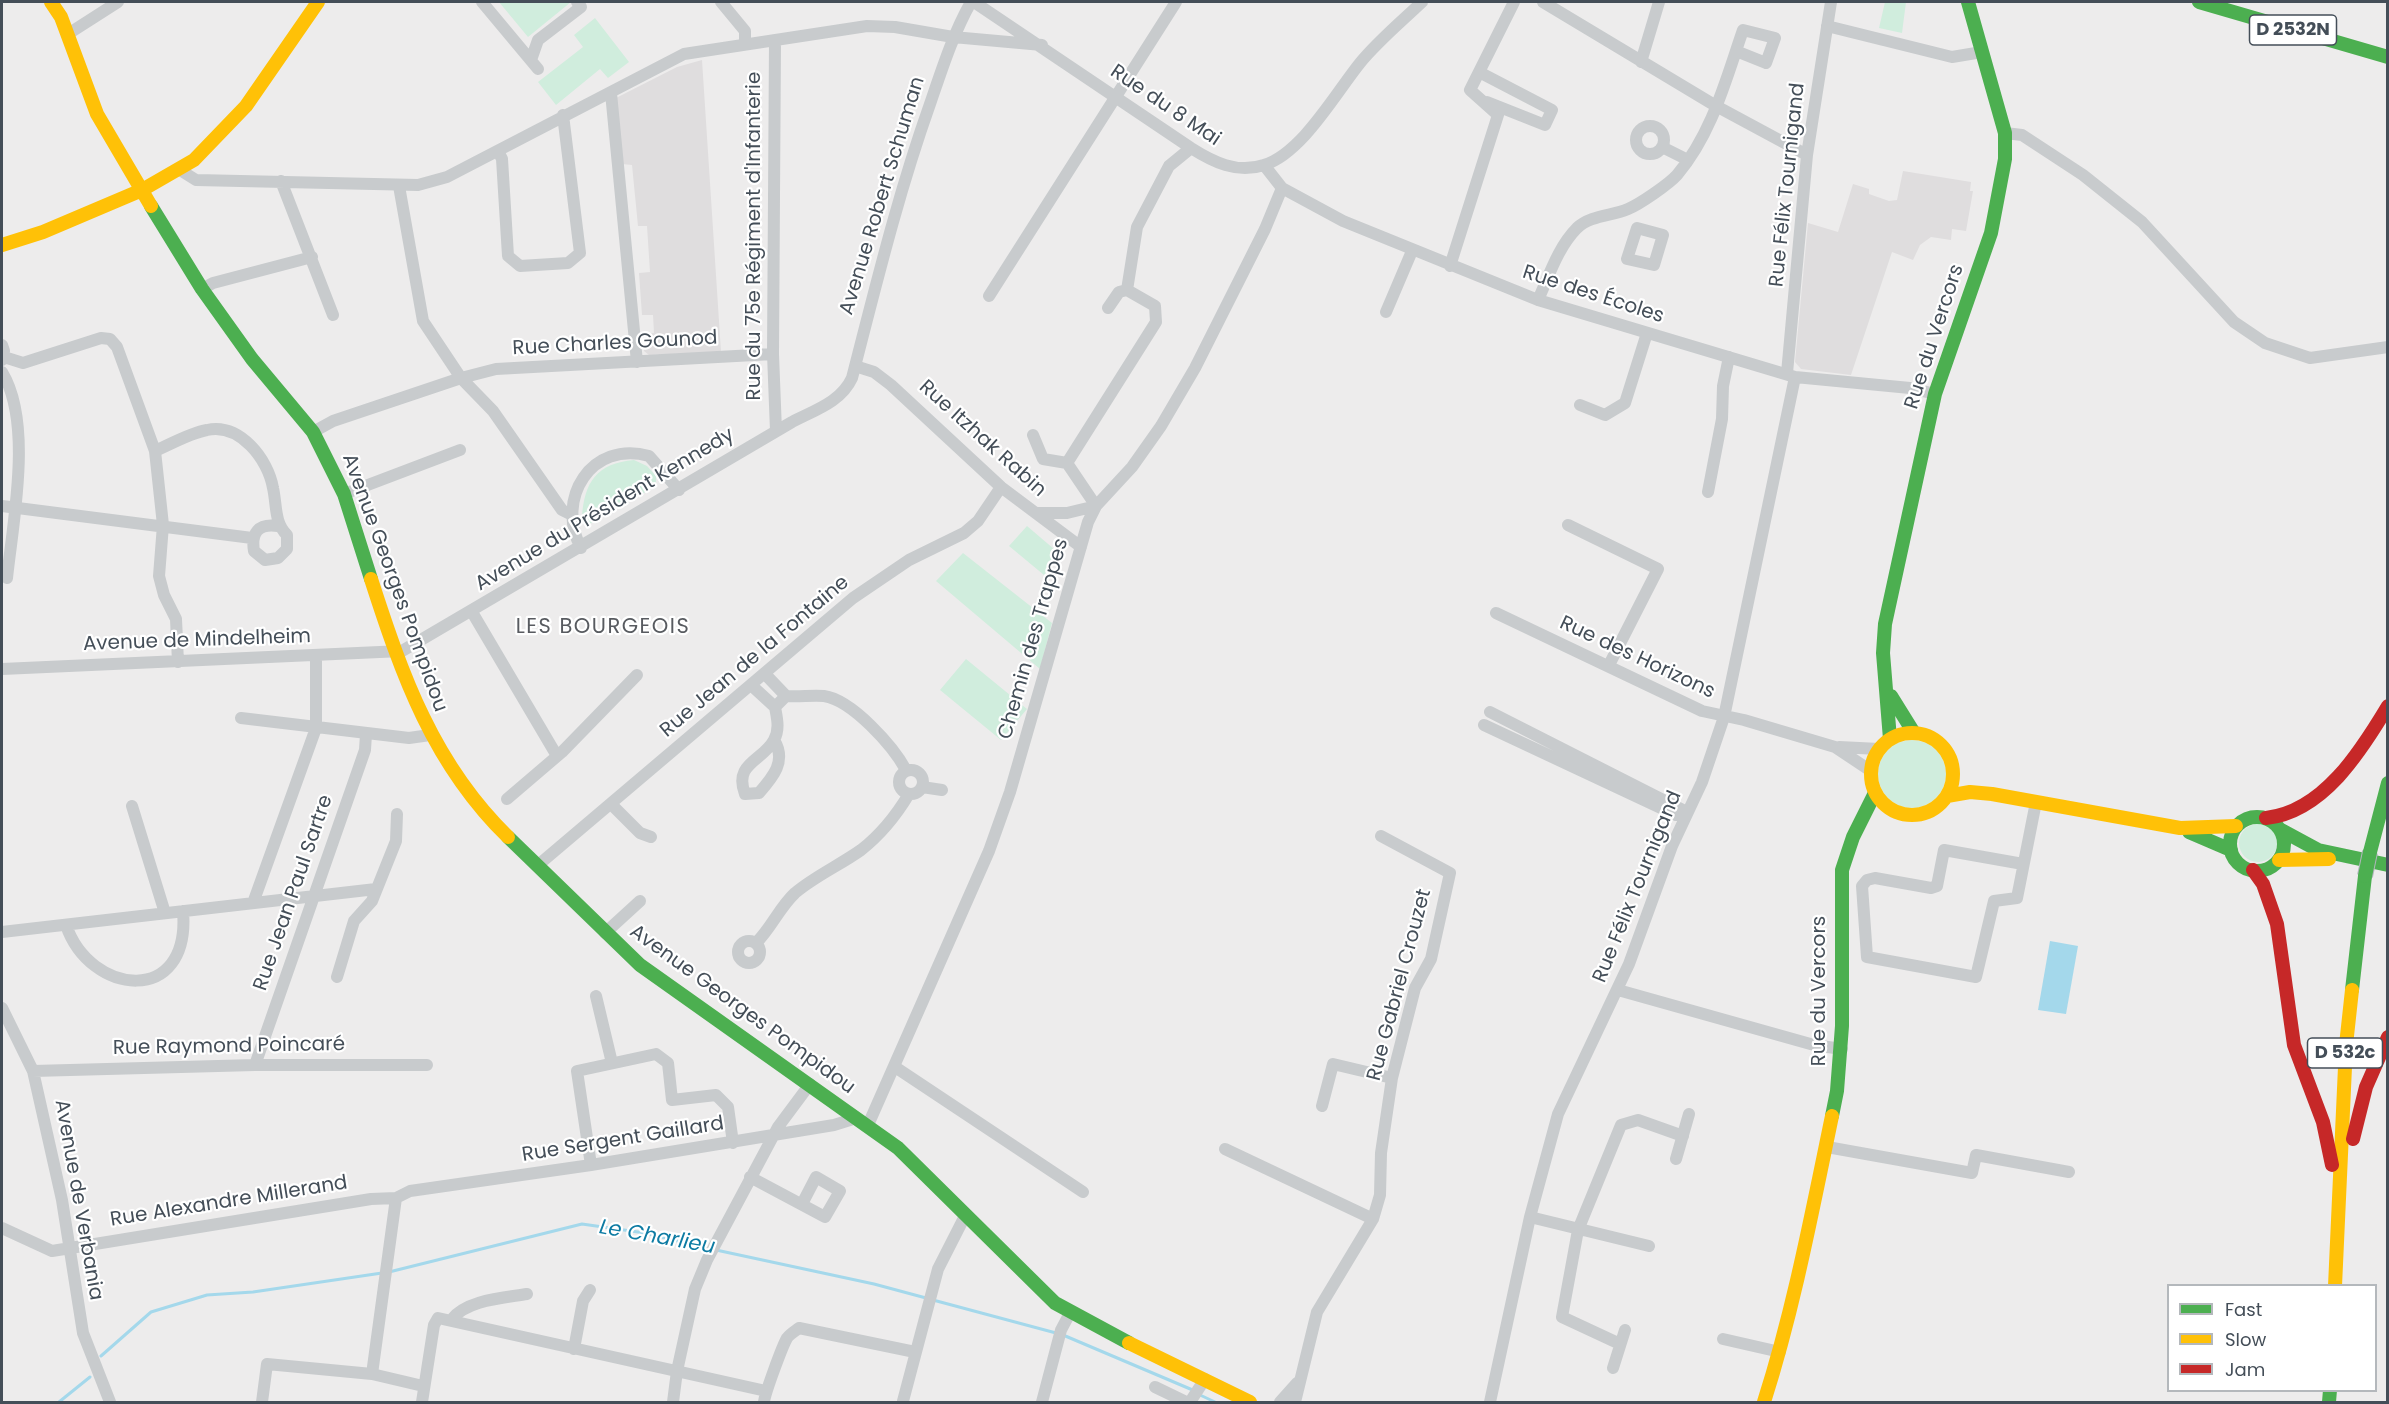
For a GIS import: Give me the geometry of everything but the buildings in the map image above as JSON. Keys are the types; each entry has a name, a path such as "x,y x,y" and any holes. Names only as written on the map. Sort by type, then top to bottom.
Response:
{"main road":[{"name":"Avenue Georges Pompidou","path":"51,2 68,34 97,114 141,190 202,289 252,359 313,432 344,494 395,653 430,735 458,777 496,825 605,933 665,984 868,1125 905,1155 1037,1288 1070,1313 1195,1394 1250,1402"},
{"path":"2,245 31,237 141,190 195,160 225,130 250,99 318,2"},
{"name":"Rue du Vercors","path":"1890,740 1882,638 1935,394 1991,233 2005,159 2005,133 1968,2"},
{"name":"D 2532N","path":"2199,2 2388,57"},
{"name":"Rue du Vercors","path":"1887,689 1914,733"},
{"path":"1947,796 1970,792 1992,794 2180,828 2236,826 2247,819 2291,814 2314,797 2351,758 2388,706"},
{"path":"1914,733 1932,738 1940,744 1951,760 1953,770 1951,788 1941,804 1924,814 1903,815 1894,812 1875,793 1871,771 1879,749 1890,740 1914,733"},
{"path":"1953,770 1992,794"},
{"name":"D 532c","path":"2335,1284 2346,1045 2365,876 2388,783"},
{"name":"Rue du Vercors","path":"1764,1402 1780,1352 1827,1147 1842,1049 1840,922 1842,870 1853,837 1875,793"},
{"path":"1853,837 1875,818 1894,812"},
{"path":"2266,818 2301,844 2326,853 2388,865"},
{"path":"2236,826 2230,838 2231,850 2237,861 2253,870 2262,884 2282,953 2292,1035 2327,1140 2335,1185 2337,1232"},
{"path":"2180,828 2231,850"},
{"path":"2279,860 2284,843 2281,830"},
{"path":"2253,870 2265,870 2279,860 2329,859 2388,870"},
{"path":"2337,1232 2359,1101 2371,1067 2388,1037"}],"street":[{"path":"68,34 118,2"},
{"path":"482,2 535,65 538,40 581,7 577,2"},
{"path":"721,2 745,31 745,44"},
{"name":"Avenue Robert Schuman","path":"835,400 848,387 884,249 916,142 953,37 973,2"},
{"name":"Rue du 8 Mai","path":"973,2 1042,45 1218,165 1240,168 1264,165 1293,149 1362,61 1422,2"},
{"path":"989,296 1176,2"},
{"path":"1450,266 1497,115 1470,90 1514,2"},
{"path":"1543,2 1716,106 1808,155"},
{"path":"1641,62 1659,2"},
{"name":"Rue Félix Tournigand","path":"1490,1402 1530,1217 1558,1114 1618,990 1686,816 1702,782 1724,717 1791,375 1808,155 1831,2"},
{"path":"180,170 196,180 399,186 438,181 684,54 867,26 896,27 953,37 1042,45"},
{"path":"1827,26 1952,57 1982,52"},
{"name":"Rue du 75e Régiment d'Infanterie","path":"775,41 773,354 776,431"},
{"path":"1538,300 1560,251 1578,227 1603,215 1629,209 1676,177 1688,160 1716,106 1736,51"},
{"path":"1479,72 1552,110 1545,125 1479,98"},
{"path":"611,93 637,362"},
{"path":"498,151 502,159 508,256 520,266 568,263 580,253 563,115"},
{"path":"2005,133 2022,135 2083,175 2142,222 2234,322 2265,343 2310,358 2388,347"},
{"path":"1662,147 1688,160"},
{"path":"1127,290 1137,227 1169,166 1191,148"},
{"name":"Rue des Écoles","path":"1264,165 1282,188 1342,221 1538,300 1791,375 1910,388 1935,394"},
{"path":"281,181 333,315"},
{"path":"399,186 423,321 461,378 493,411 562,510 572,515"},
{"name":"Chemin des Trappes","path":"868,1125 989,851 1007,802 1081,547 1096,506 1132,467 1161,426 1194,368 1265,229 1282,188"},
{"path":"1629,209 1637,228"},
{"path":"1386,312 1412,251"},
{"path":"202,289 213,283 312,257"},
{"path":"1067,463 1156,322 1155,306 1127,290 1119,292 1108,308"},
{"path":"1580,405 1605,415 1625,403 1647,333"},
{"path":"2,354 24,363 101,338 110,339 117,347 155,451 163,525 159,576 164,595 176,618 178,662"},
{"name":"Rue Charles Gounod","path":"313,432 333,421 461,378 496,369 773,354"},
{"path":"1708,492 1722,419 1723,386 1729,357"},
{"name":"Rue Itzhak Rabin","path":"855,366 874,372 891,385 1001,487 1081,547"},
{"path":"2,372 9,384 21,460 7,578"},
{"name":"Avenue du Président Kennedy","path":"395,653 409,648 472,612 776,431 835,400"},
{"path":"155,451 207,430 227,430 244,440 257,453 272,483 278,526"},
{"path":"1033,435 1043,459 1067,463 1096,506 1067,513 1036,513"},
{"path":"344,494 460,450"},
{"path":"581,548 576,538 572,515 581,481 595,463 622,451 649,456 678,490"},
{"name":"Rue Jean de la Fontaine","path":"537,866 853,598 909,560 971,527 987,509 1001,487"},
{"path":"2,506 252,538"},
{"path":"267,524 278,526 287,535 287,549 278,558 265,560 254,551 252,538 257,529 267,524"},
{"path":"1569,525 1658,568 1609,665"},
{"path":"472,612 557,756"},
{"name":"Rue des Horizons","path":"1496,613 1702,711 1744,720 1835,747 1879,749"},
{"name":"Avenue de Mindelheim","path":"2,669 395,653"},
{"path":"253,903 316,728 316,656"},
{"path":"765,674 786,696"},
{"path":"507,800 557,756 637,675"},
{"path":"752,685 775,707 778,723 774,740"},
{"path":"775,707 786,696 824,696 844,702 897,754 906,770"},
{"path":"1490,712 1686,816"},
{"path":"240,717 366,734 409,738 430,735"},
{"path":"1484,725 1686,816"},
{"name":"Rue Jean Paul Sartre","path":"255,1065 312,896 365,750 366,734"},
{"name":"Rue des Horizons","path":"1835,747 1871,771"},
{"path":"906,770 914,770 922,776 922,787 916,793 909,794 899,787 899,777 906,770"},
{"path":"922,787 942,790"},
{"path":"756,943 772,926 776,914 796,893 862,849 887,823 909,794"},
{"path":"2023,864 1944,850 1937,886 1930,888 1875,878 1867,880 1863,886 1867,957 1976,977 1994,901 2017,898 2036,802"},
{"path":"611,804 640,833 651,837"},
{"path":"132,806 165,913"},
{"path":"337,976 354,921 372,902 396,841 397,814"},
{"name":"Rue Gabriel Crouzet","path":"1295,1402 1298,1382 1317,1312 1372,1219 1380,1195 1381,1153 1392,1078 1415,988 1431,959 1450,873 1381,836"},
{"path":"2,932 376,889"},
{"path":"605,933 640,901"},
{"path":"66,925 71,941 85,960 125,979 143,980 158,976 169,969 177,958 182,947 183,911"},
{"path":"1840,922 1864,921"},
{"path":"1618,990 1814,1045 1842,1049"},
{"path":"596,996 612,1063"},
{"name":"Avenue de Verbania","path":"2,1008 33,1071 62,1200 83,1332 110,1402"},
{"path":"591,1165 577,1071 656,1054 668,1063 672,1100 716,1095 728,1107 733,1143"},
{"path":"1322,1106 1333,1064 1392,1078"},
{"name":"Rue Raymond Poincaré","path":"33,1071 255,1065 427,1065"},
{"path":"895,1067 1083,1192"},
{"path":"673,1402 676,1371 694,1289 750,1177 783,1119 797,1104 810,1084"},
{"path":"1676,1159 1689,1114"},
{"name":"Rue Sergent Gaillard","path":"396,1198 410,1191 733,1143 834,1125 850,1120 854,1116"},
{"path":"1620,1344 1562,1317 1578,1230 1621,1125 1638,1120 1683,1136"},
{"path":"1827,1147 1972,1173 1976,1155 2069,1172"},
{"path":"1225,1149 1372,1219"},
{"path":"750,1177 802,1204"},
{"name":"Rue Alexandre Millerand","path":"2,1228 52,1251 371,1198 396,1198"},
{"path":"372,1374 396,1198"},
{"path":"903,1401 938,1269 966,1214"},
{"path":"1530,1217 1650,1246"},
{"path":"574,1349 583,1301 590,1290"},
{"path":"451,1320 458,1312 486,1302 527,1294"},
{"path":"1042,1402 1060,1335 1070,1313"},
{"path":"422,1402 434,1325 438,1318 676,1371 765,1397 788,1335 799,1328 915,1352"},
{"path":"1613,1368 1625,1330"},
{"path":"1723,1339 1780,1352"},
{"path":"262,1402 267,1364 372,1374 423,1386"},
{"name":"Rue Gabriel Crouzet","path":"1280,1402 1298,1382"},
{"path":"1155,1387 1195,1394"}],"shaded area":[{"path":"702,60 721,352 649,355 644,351 642,334 654,333 653,315 642,315 639,273 650,272 647,226 638,226 632,165 622,164 616,98 677,67"},
{"path":"1903,171 1971,182 1970,191 1973,191 1966,231 1952,229 1951,240 1931,237 1920,245 1913,260 1892,252 1851,375 1801,369 1795,362 1808,223 1838,232 1853,184 1869,189 1869,194 1889,201 1897,200"}],"green space":[{"path":"499,2 571,2 528,37"},
{"path":"1885,2 1906,2 1902,33 1879,28"},
{"path":"595,18 629,62 608,78 600,69 556,105 538,82 583,47 574,35"},
{"path":"634,460 647,466 656,476 656,486 588,525 582,518 583,505 595,477 611,465"},
{"path":"1027,526 1061,555 1044,575 1009,546"},
{"path":"963,553 1052,623 1040,669 936,581"},
{"path":"966,659 1027,709 1001,740 940,690"},
{"path":"1912,740 1925,743 1936,750 1943,761 1946,774 1943,787 1936,798 1925,805 1912,808 1899,805 1888,798 1881,787 1878,774 1881,761 1888,750 1899,743"},
{"path":"2258,824 2271,830 2277,843 2271,856 2258,862 2245,856 2239,843 2245,830"}],"water":[{"path":"2050,941 2078,946 2066,1014 2038,1010"}],"waterway":[{"name":"Le Charlieu","path":"389,1272 582,1224 645,1233 710,1249"},
{"name":"Le Charlieu","path":"716,1250 874,1284 926,1298"},
{"name":"Le Charlieu","path":"101,1356 151,1312 207,1295 253,1292 382,1273"},
{"name":"Le Charlieu","path":"933,1300 1056,1333"},
{"name":"Le Charlieu","path":"1063,1335 1195,1391"},
{"name":"Le Charlieu","path":"59,1402 90,1377"},
{"name":"Le Charlieu","path":"1200,1395 1215,1402"}],"traffic: fast":[{"path":"1890,739 1883,653 1885,624 1935,394 1991,233 2005,159 2005,133 1968,2"},
{"path":"2199,2 2388,57"},
{"path":"151,206 202,289 252,359 313,432 344,494 371,579"},
{"path":"1891,696 1914,733"},
{"path":"2370,852 2388,783"},
{"path":"1832,1116 1837,1091 1842,1026 1842,870 1853,837 1875,793"},
{"path":"2257,817 2267,819 2276,825 2282,834 2284,844 2282,854 2276,863 2267,869 2257,871 2247,869 2238,863 2232,854 2230,844 2232,834 2238,825 2247,819 2257,817"},
{"path":"2281,830 2318,850 2388,865"},
{"path":"2189,832 2231,850"},
{"path":"508,837 640,965 898,1148 1055,1303 1129,1343"},
{"path":"2365,876 2370,852"},
{"path":"2352,990 2365,876"},
{"path":"2329,1402 2330,1392"}],"traffic: slow":[{"path":"51,2 61,17 97,114 151,206"},
{"path":"2,245 43,232 142,190 194,160 246,106 318,2"},
{"path":"371,579 395,650 423,717 459,779 508,837"},
{"path":"1912,733 1928,736 1941,745 1950,758 1953,774 1950,790 1941,803 1928,812 1912,815 1896,812 1883,803 1874,790 1871,774 1874,758 1883,745 1896,736 1912,733"},
{"path":"1947,796 1970,792 1992,794 2180,828 2236,826"},
{"path":"2279,860 2329,859"},
{"path":"2335,1284 2346,1045 2352,990"},
{"path":"1764,1402 1793,1296 1832,1116"},
{"path":"1129,1343 1250,1402"}],"traffic: jam":[{"path":"2266,818 2286,813 2323,792 2353,760 2388,706"},
{"path":"2253,870 2263,884 2277,924 2294,1045 2323,1122 2332,1165"},
{"path":"2353,1139 2366,1087 2388,1037"}],"district":[{"name":"LES BOURGEOIS","path":"603,628"}]}
